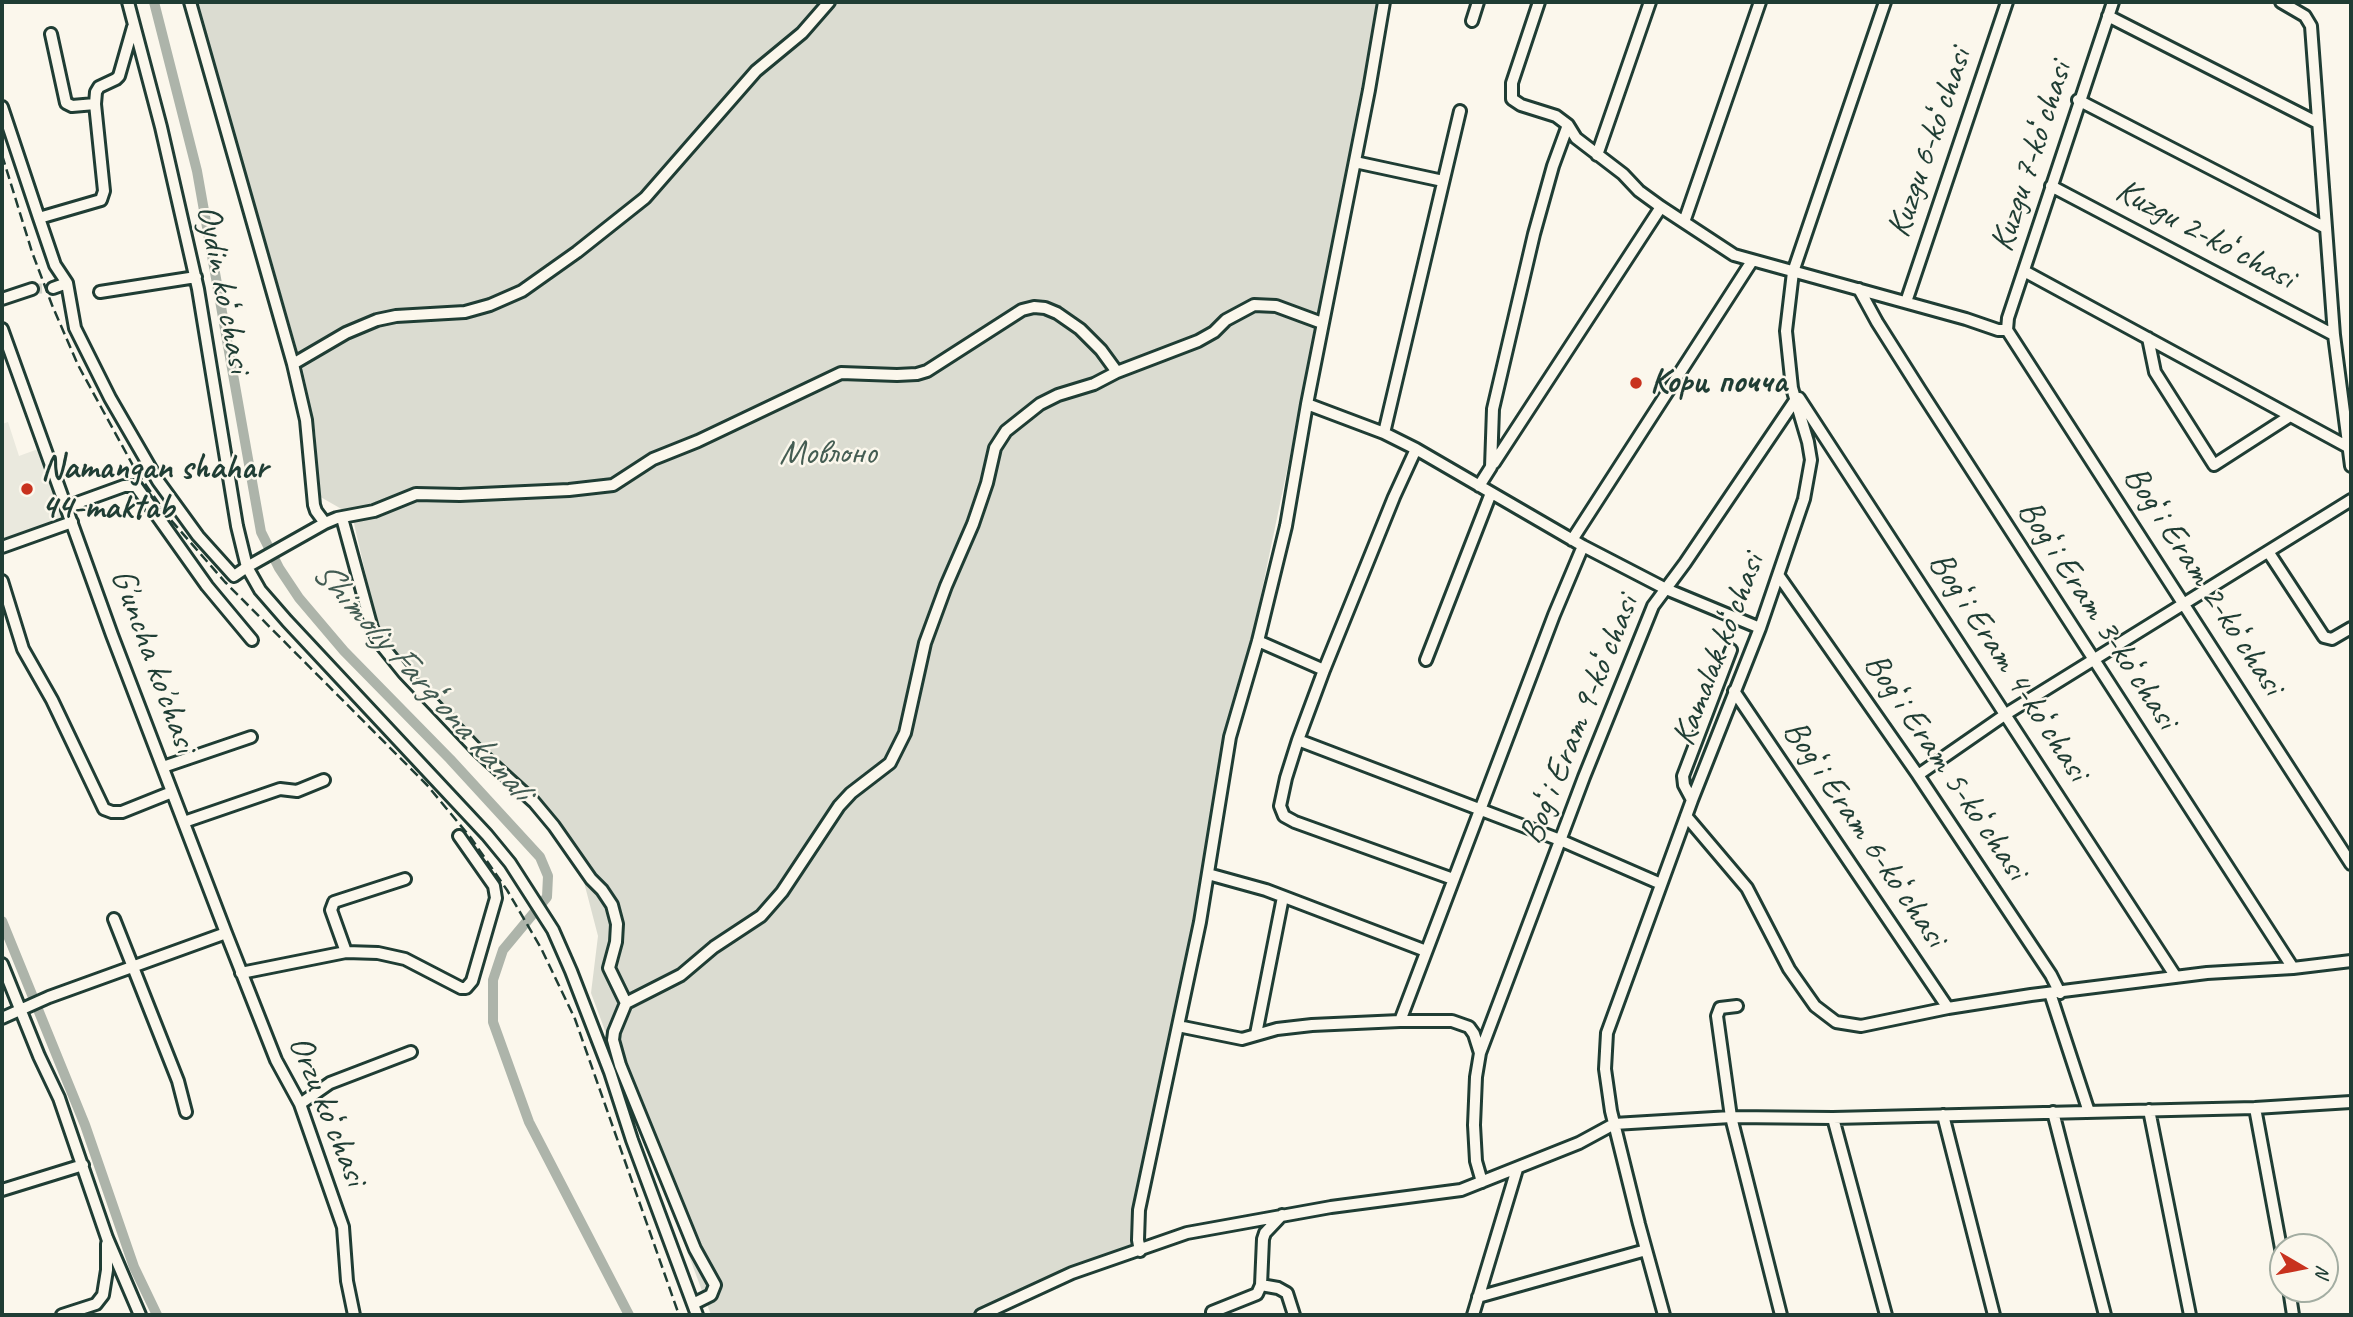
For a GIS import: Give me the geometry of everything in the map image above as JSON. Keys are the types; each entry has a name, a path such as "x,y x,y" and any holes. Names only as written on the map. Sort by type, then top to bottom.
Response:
{"street":[{"name":"Oydin koʻchasi","path":"128,2 196,277 237,526 256,584 287,621 487,835 510,863 552,930 610,1072 697,1315"},
{"path":"190,2 293,364 306,420 314,505 325,523"},
{"path":"293,364 346,333 377,320 396,316 465,312 522,291 645,198 756,71 802,33 828,2"},
{"path":"1140,1251 1139,1210 1200,922 1230,737 1258,641 1286,526 1384,2"},
{"path":"1472,21 1478,2"},
{"path":"1539,2 1512,83 1511,99 1556,116 1568,125 1576,138 1661,207 1734,255 1998,330 2007,330"},
{"path":"1597,155 1650,2"},
{"path":"1684,222 1760,2"},
{"name":"Kamalak koʻchasi","path":"1664,1315 1614,1124 1605,1069 1607,1033 1692,800 1760,628 1804,499 1810,468 1808,442 1794,393 1787,331 1793,272 1885,2"},
{"name":"Kuzgu 6-koʻchasi","path":"1906,302 2007,2"},
{"name":"Kuzgu 7-koʻchasi","path":"2007,330 2008,318 2078,100 2113,2"},
{"path":"2281,2 2305,16 2311,26 2334,335 2351,466"},
{"path":"2108,16 2318,123"},
{"path":"39,218 95,203 103,198 95,104 97,89 119,76 134,24"},
{"path":"51,34 66,103 72,106 95,104"},
{"path":"2078,100 2326,228"},
{"path":"2,107 55,265 67,284 75,328 110,398 158,481 198,536 234,576 325,523 374,511 416,494 460,495 569,490 613,485 653,460 841,373 897,375 927,371 1023,310 1034,307 1058,313 1080,329 1118,372"},
{"path":"1384,433 1460,111"},
{"path":"1491,467 1491,426 1502,372 1534,234 1568,125"},
{"path":"1354,162 1443,181"},
{"name":"Kuzgu 2-koʻchasi","path":"2051,186 2334,335"},
{"path":"1479,486 1661,207"},
{"path":"1572,540 1752,261"},
{"path":"2024,271 2348,447"},
{"path":"100,292 196,277"},
{"path":"53,288 67,284"},
{"path":"2,299 32,289"},
{"name":"Bogʻi Eram 3-koʻchasi","path":"1859,289 1884,334 2293,968"},
{"path":"693,1304 711,1295 715,1285 695,1249 617,1057 614,1032 626,1003 681,975 714,947 761,916 782,892 839,806 851,793 890,763 905,733 925,643 973,524 995,448 1006,431 1040,404 1198,341 1214,332 1226,320 1254,305 1276,306 1322,323"},
{"name":"G'uncha ko'chasi","path":"2,329 226,933"},
{"name":"Bogʻi Eram 2-koʻchasi","path":"2007,330 2351,864"},
{"path":"2148,338 2155,372 2214,466 2290,416"},
{"path":"1760,628 1666,589 1794,393"},
{"name":"Bogʻi Eram 4-koʻchasi","path":"1794,393 2176,977"},
{"name":"Bogʻi Eram 9-koʻchasi","path":"1307,404 1384,433 1416,449 1572,540 1666,589 1653,606 1560,840 1480,1053 1474,1125 1476,1161 1482,1182"},
{"path":"1416,449 1324,670 1298,740 1280,806 1284,816 1295,822 1453,879"},
{"path":"66,507 130,484 136,486 207,586 252,640"},
{"path":"1426,660 1491,493"},
{"path":"1918,775 2006,715 2351,500"},
{"path":"342,517 372,628 379,642 404,673 478,751 534,803 612,905 617,924 616,942 609,968 626,1003"},
{"path":"2,547 72,522"},
{"path":"1400,1021 1554,615 1583,546"},
{"path":"2269,553 2324,637 2332,639 2351,628"},
{"name":"Bogʻi Eram 5-koʻchasi","path":"1779,576 1918,775 2051,975 2089,1112"},
{"path":"2,581 23,649 52,700 104,809 122,811 172,792"},
{"path":"1258,641 1324,670"},
{"path":"1692,800 1684,785 1683,776 1731,650"},
{"name":"Bogʻi Eram 6-koʻchasi","path":"1734,691 1948,1008"},
{"path":"163,767 251,737"},
{"path":"1298,740 1560,840 1661,884"},
{"path":"184,822 280,789 296,791 324,780"},
{"path":"1686,816 1747,888 1789,970 1815,1006 1836,1022 1861,1026 1948,1008 2055,993 2176,977 2351,961"},
{"path":"242,973 346,952 378,953 405,959 461,988 470,985 496,898 494,886 459,836"},
{"path":"1208,874 1283,897 1426,951"},
{"path":"346,952 331,910 334,902 405,879"},
{"path":"1256,1034 1283,897"},
{"path":"114,919 178,1081 186,1112"},
{"path":"2,1018 49,997 226,933"},
{"name":"Orzu koʻchasi","path":"226,933 276,1060 300,1104 342,1227 347,1281 354,1315"},
{"path":"2,964 39,1056 60,1098 107,1238 140,1315"},
{"path":"1737,1006 1720,1008 1717,1016 1731,1117 1781,1315"},
{"path":"1178,1026 1233,1039 1312,1025 1400,1021 1462,1023 1474,1034 1480,1053"},
{"path":"300,1104 330,1083 411,1052"},
{"path":"981,1315 996,1312 1072,1273 1187,1233 1282,1215 1461,1190 1579,1143 1614,1124 1731,1117 1833,1118 2255,1108 2351,1102"},
{"path":"2255,1108 2278,1233"},
{"path":"2149,1110 2190,1315"},
{"path":"2053,1112 2105,1315"},
{"path":"1943,1115 1994,1315"},
{"path":"1833,1118 1886,1315"},
{"path":"2,1190 83,1165"},
{"path":"1474,1315 1517,1169"},
{"path":"1209,1314 1257,1294 1261,1285 1263,1239 1265,1233 1282,1215"},
{"path":"62,1315 96,1304 103,1295 107,1270 107,1238"},
{"path":"1478,1297 1646,1250"},
{"path":"1261,1285 1278,1288 1287,1293 1294,1315"}],"shaded area":[{"name":"Namangan shahar 44-maktab","path":"8,422 19,456 38,449 65,522 2,544 2,424"}],"green space":[{"name":"Мовлоно","path":"197,2 1378,2 1319,317 1217,805 1134,1248 995,1315 711,1315 591,993 598,936 579,863 550,813 386,662 352,515 317,495 316,436 303,370"}],"waterway":[{"name":"Shimoliy Fargʻona kanali","path":"154,2 197,171 261,532 279,568 299,598 344,651 450,759 540,857 548,876 547,897 503,950 493,980 493,1022 529,1122 629,1315"},
{"path":"2,921 85,1125 134,1267 157,1315"}],"tunnel":[{"path":"32,289 53,288"}],"railway":[{"path":"2,155 32,252 52,305 78,365 136,471 170,519 225,582 427,785 471,838 507,890 541,948 575,1019 679,1315"}],"place":[{"name":"Кори почча","path":"1636,383"},
{"name":"Namangan shahar 44-maktab","path":"27,489"}]}
